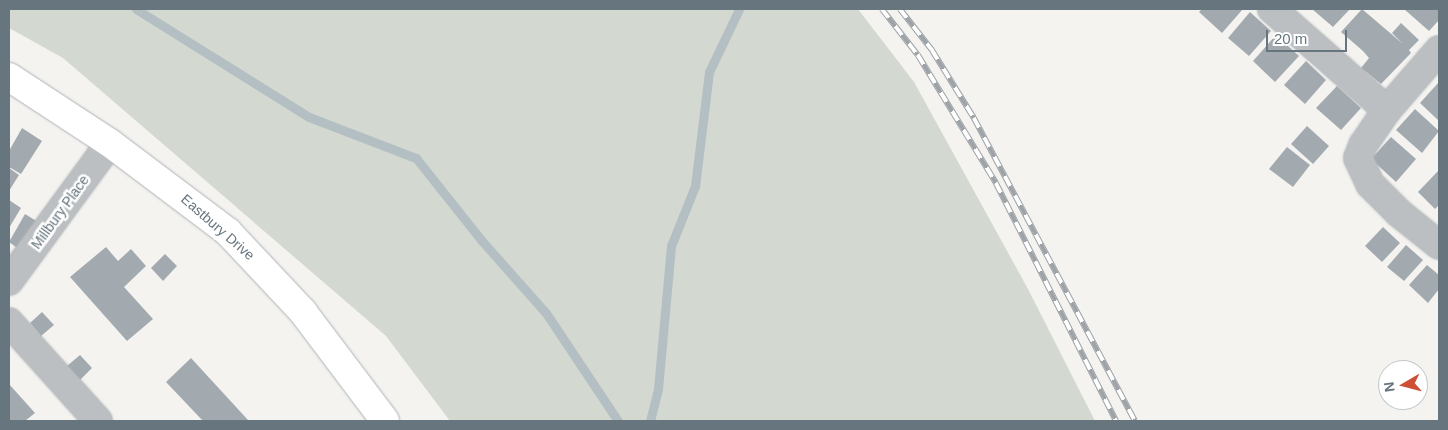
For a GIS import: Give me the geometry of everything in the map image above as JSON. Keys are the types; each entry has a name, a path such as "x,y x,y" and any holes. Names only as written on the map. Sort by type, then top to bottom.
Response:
{"street":[{"path":"1272,9 1387,110"},
{"path":"1438,55 1387,110 1362,145 1358,158 1362,171 1370,184 1399,213 1439,245"},
{"name":"Eastbury Drive","path":"9,77 110,143 228,232 265,269 303,312 385,421"},
{"name":"Millbury Place","path":"9,281 110,143"},
{"path":"9,322 98,421"}],"shaded area":[{"path":"9,9 858,9 914,82 1028,289 1095,421 450,421 386,336 63,58 9,28"}],"building":[{"path":"1202,9 1243,9 1222,33 1199,12"},
{"path":"1312,9 1350,9 1333,27"},
{"path":"1362,9 1403,44 1392,33 1401,23 1419,40 1409,50 1411,53 1381,84 1361,68 1369,58 1341,32"},
{"path":"1404,9 1439,9 1439,20 1429,31"},
{"path":"1250,12 1271,31 1249,56 1228,38"},
{"path":"1276,35 1299,56 1275,82 1253,61"},
{"path":"1306,61 1326,80 1305,104 1284,85"},
{"path":"1439,82 1439,121 1420,103"},
{"path":"1337,86 1361,108 1341,130 1316,108"},
{"path":"1415,109 1439,131 1422,153 1396,130"},
{"path":"1307,126 1329,146 1313,164 1291,144"},
{"path":"22,128 42,141 21,174 9,167 9,151"},
{"path":"1391,137 1416,159 1396,182 1371,159"},
{"path":"1287,147 1310,165 1293,187 1269,169"},
{"path":"9,168 19,175 9,191"},
{"path":"1438,171 1439,205 1435,209 1418,192"},
{"path":"9,200 21,208 9,228"},
{"path":"25,214 38,222 20,250 9,242"},
{"path":"1383,227 1400,243 1382,262 1365,246"},
{"path":"1406,245 1423,260 1404,281 1387,267"},
{"path":"106,247 118,261 131,249 146,266 124,287 153,319 127,341 70,277"},
{"path":"165,254 177,266 163,281 151,268"},
{"path":"1427,265 1439,275 1439,289 1428,303 1409,285"},
{"path":"42,312 54,325 41,336 30,323"},
{"path":"80,355 92,368 80,380 67,366"},
{"path":"191,358 247,421 203,421 166,382"},
{"path":"9,384 35,413 25,421 9,421"}],"waterway":[{"path":"136,9 309,117 416,158 482,241 546,313 618,421"},
{"path":"650,421 658,389 671,246 695,186 709,72 739,9"}],"railway":[{"path":"882,9 918,55 996,183 1116,421"},
{"path":"900,9 932,50 974,118 1135,421"}]}
